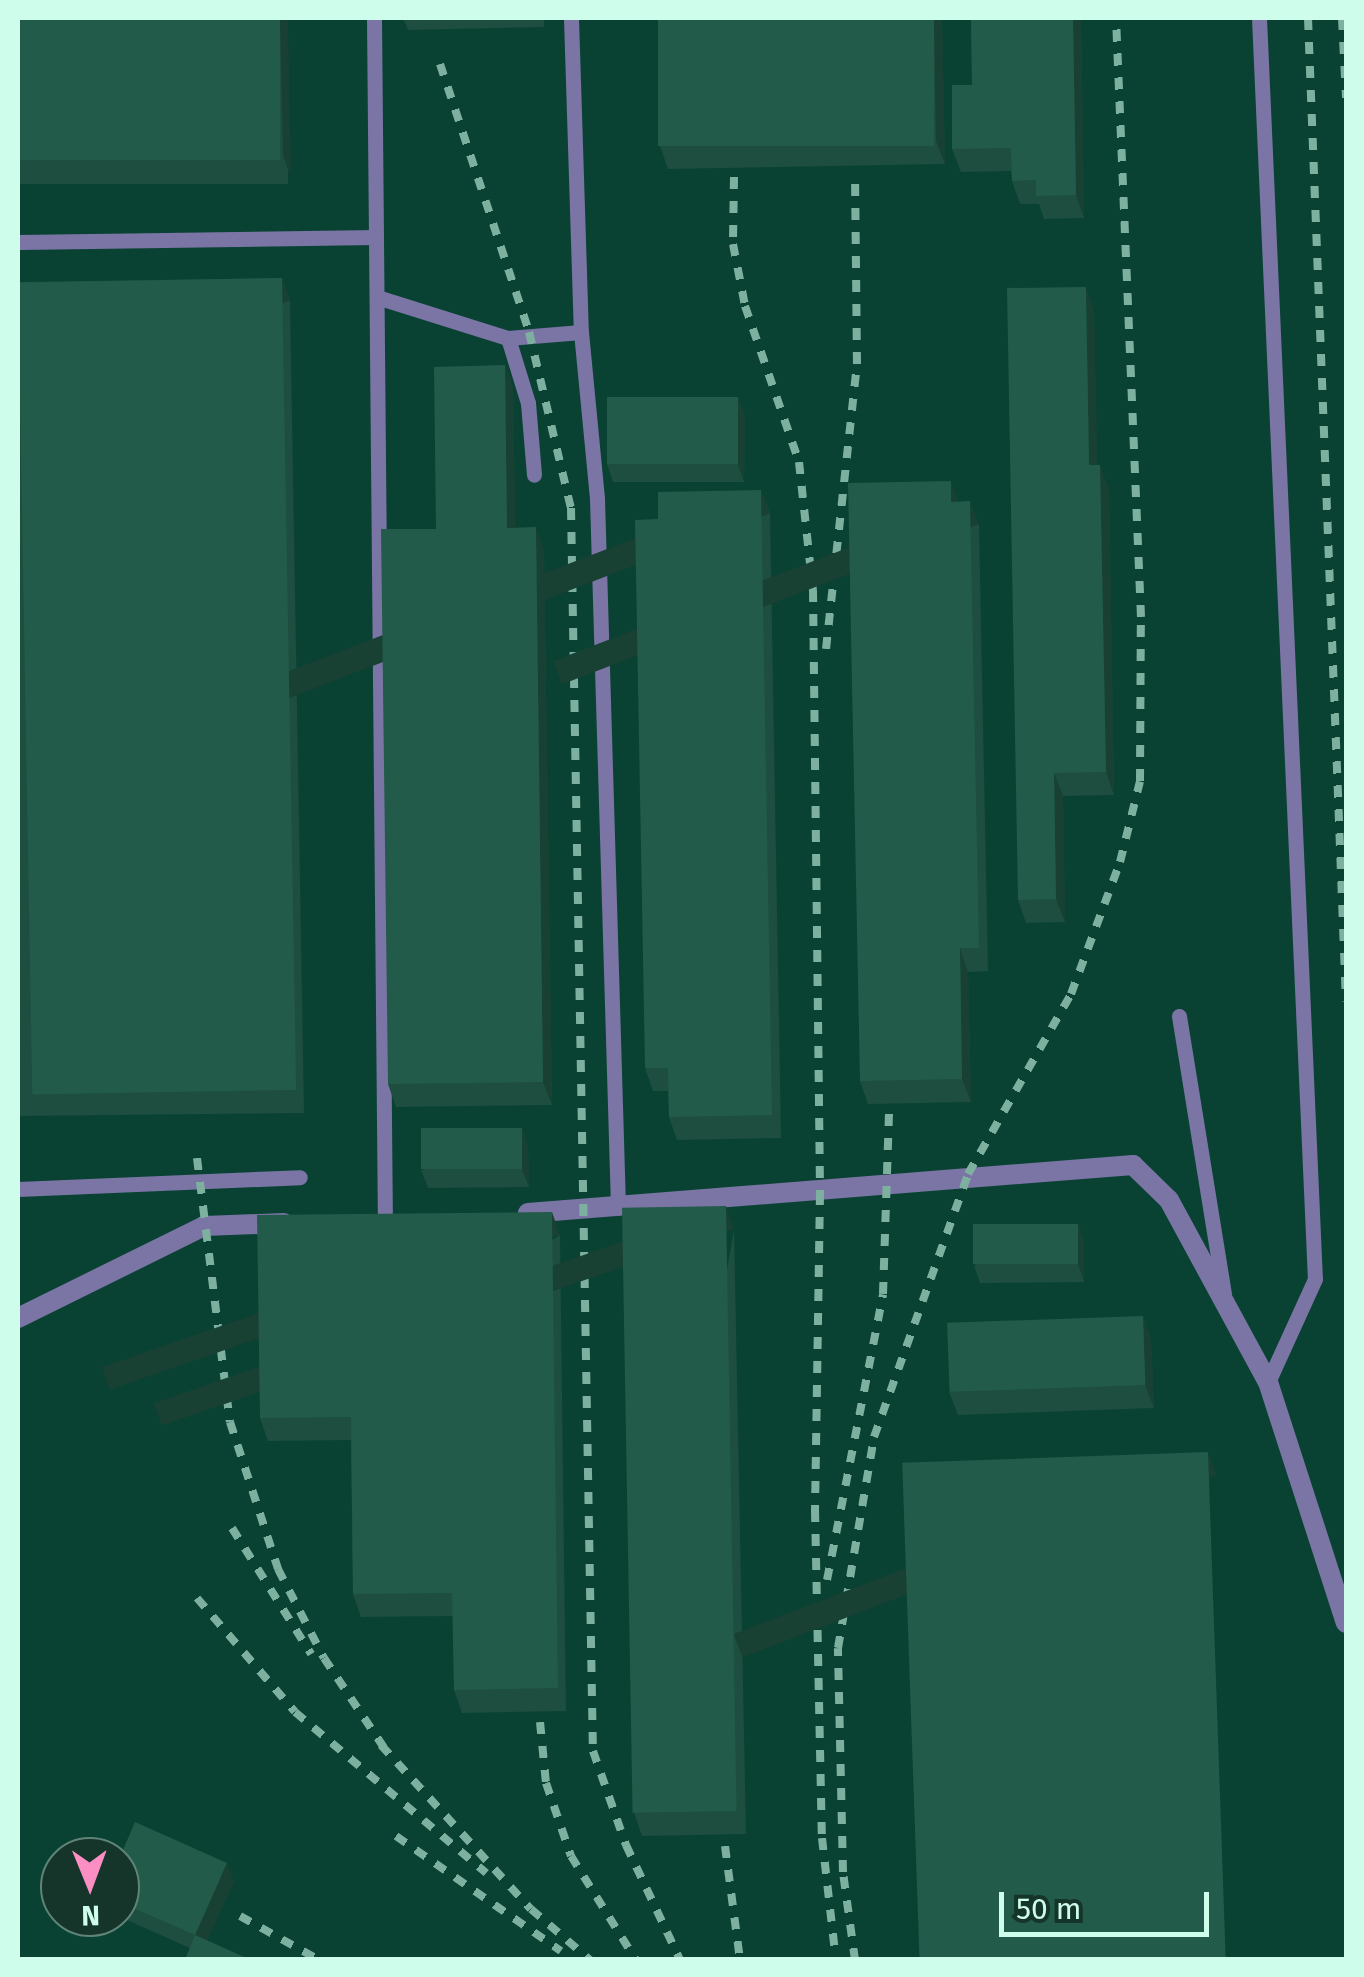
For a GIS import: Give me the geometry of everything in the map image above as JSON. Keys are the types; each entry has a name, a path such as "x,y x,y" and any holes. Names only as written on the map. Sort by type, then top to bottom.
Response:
{"street":[{"path":"498,1214 618,1208 968,1174 1132,1165 1170,1200 1268,1382 1346,1622"},
{"path":"18,1318 204,1226 313,1222"}],"lane":[{"path":"374,18 386,1219"},
{"path":"571,18 581,332 596,500 618,1208"},
{"path":"1259,18 1315,1279 1268,1382"},
{"path":"18,242 376,236"},
{"path":"377,298 508,338 581,332"},
{"path":"508,338 528,403 534,474"},
{"path":"1180,1016 1224,1297"},
{"path":"18,1188 300,1178"}],"building":[{"path":"18,18 280,18 280,160 18,160"},
{"path":"658,18 934,18 934,146 658,146"},
{"path":"971,18 1073,18 1076,195 1036,196 1036,180 1012,181 1011,148 952,149 952,85 972,85"},
{"path":"282,278 296,1090 32,1094 18,283"},
{"path":"1086,287 1089,465 1100,465 1106,772 1054,773 1056,899 1018,900 1007,288"},
{"path":"505,365 507,528 536,527 543,1082 388,1084 381,529 436,529 434,367"},
{"path":"607,397 738,397 738,464 607,464"},
{"path":"951,481 951,502 970,501 979,948 960,948 962,1079 860,1081 848,483"},
{"path":"761,490 772,1115 669,1117 668,1068 645,1068 635,520 658,519 658,492"},
{"path":"421,1128 522,1128 522,1169 421,1169"},
{"path":"726,1206 737,1811 633,1813 622,1208"},
{"path":"552,1212 558,1688 454,1690 452,1593 353,1594 351,1417 260,1418 257,1215"},
{"path":"973,1224 1078,1224 1078,1264 973,1264"},
{"path":"1143,1316 1145,1385 950,1392 947,1323"},
{"path":"1208,1452 1226,1960 920,1960 902,1463"},
{"path":"135,1822 227,1863 195,1935 140,1911 140,1837 129,1837"},
{"path":"195,1935 251,1960 185,1960"}],"railway":[{"path":"855,1960 843,1872 838,1648 874,1437 968,1174 1071,994 1120,862 1140,781 1141,617 1116,18"},
{"path":"1308,18 1346,1001"},
{"path":"1342,18 1346,98"},
{"path":"440,64 529,332 571,508 593,1751 626,1845 680,1960"},
{"path":"826,649 857,364 855,172"},
{"path":"734,177 733,244 745,306 799,462 813,590 820,1193 815,1510 822,1838 836,1960"},
{"path":"827,1580 883,1294 889,1110"},
{"path":"197,1158 230,1422 278,1569 324,1658 389,1755"},
{"path":"232,1528 311,1654"},
{"path":"197,1598 295,1712 486,1873"},
{"path":"540,1722 546,1783 571,1856 636,1960"},
{"path":"381,1745 531,1909 590,1960"},
{"path":"396,1836 561,1951"},
{"path":"725,1846 740,1960"},
{"path":"240,1916 319,1960"}]}
